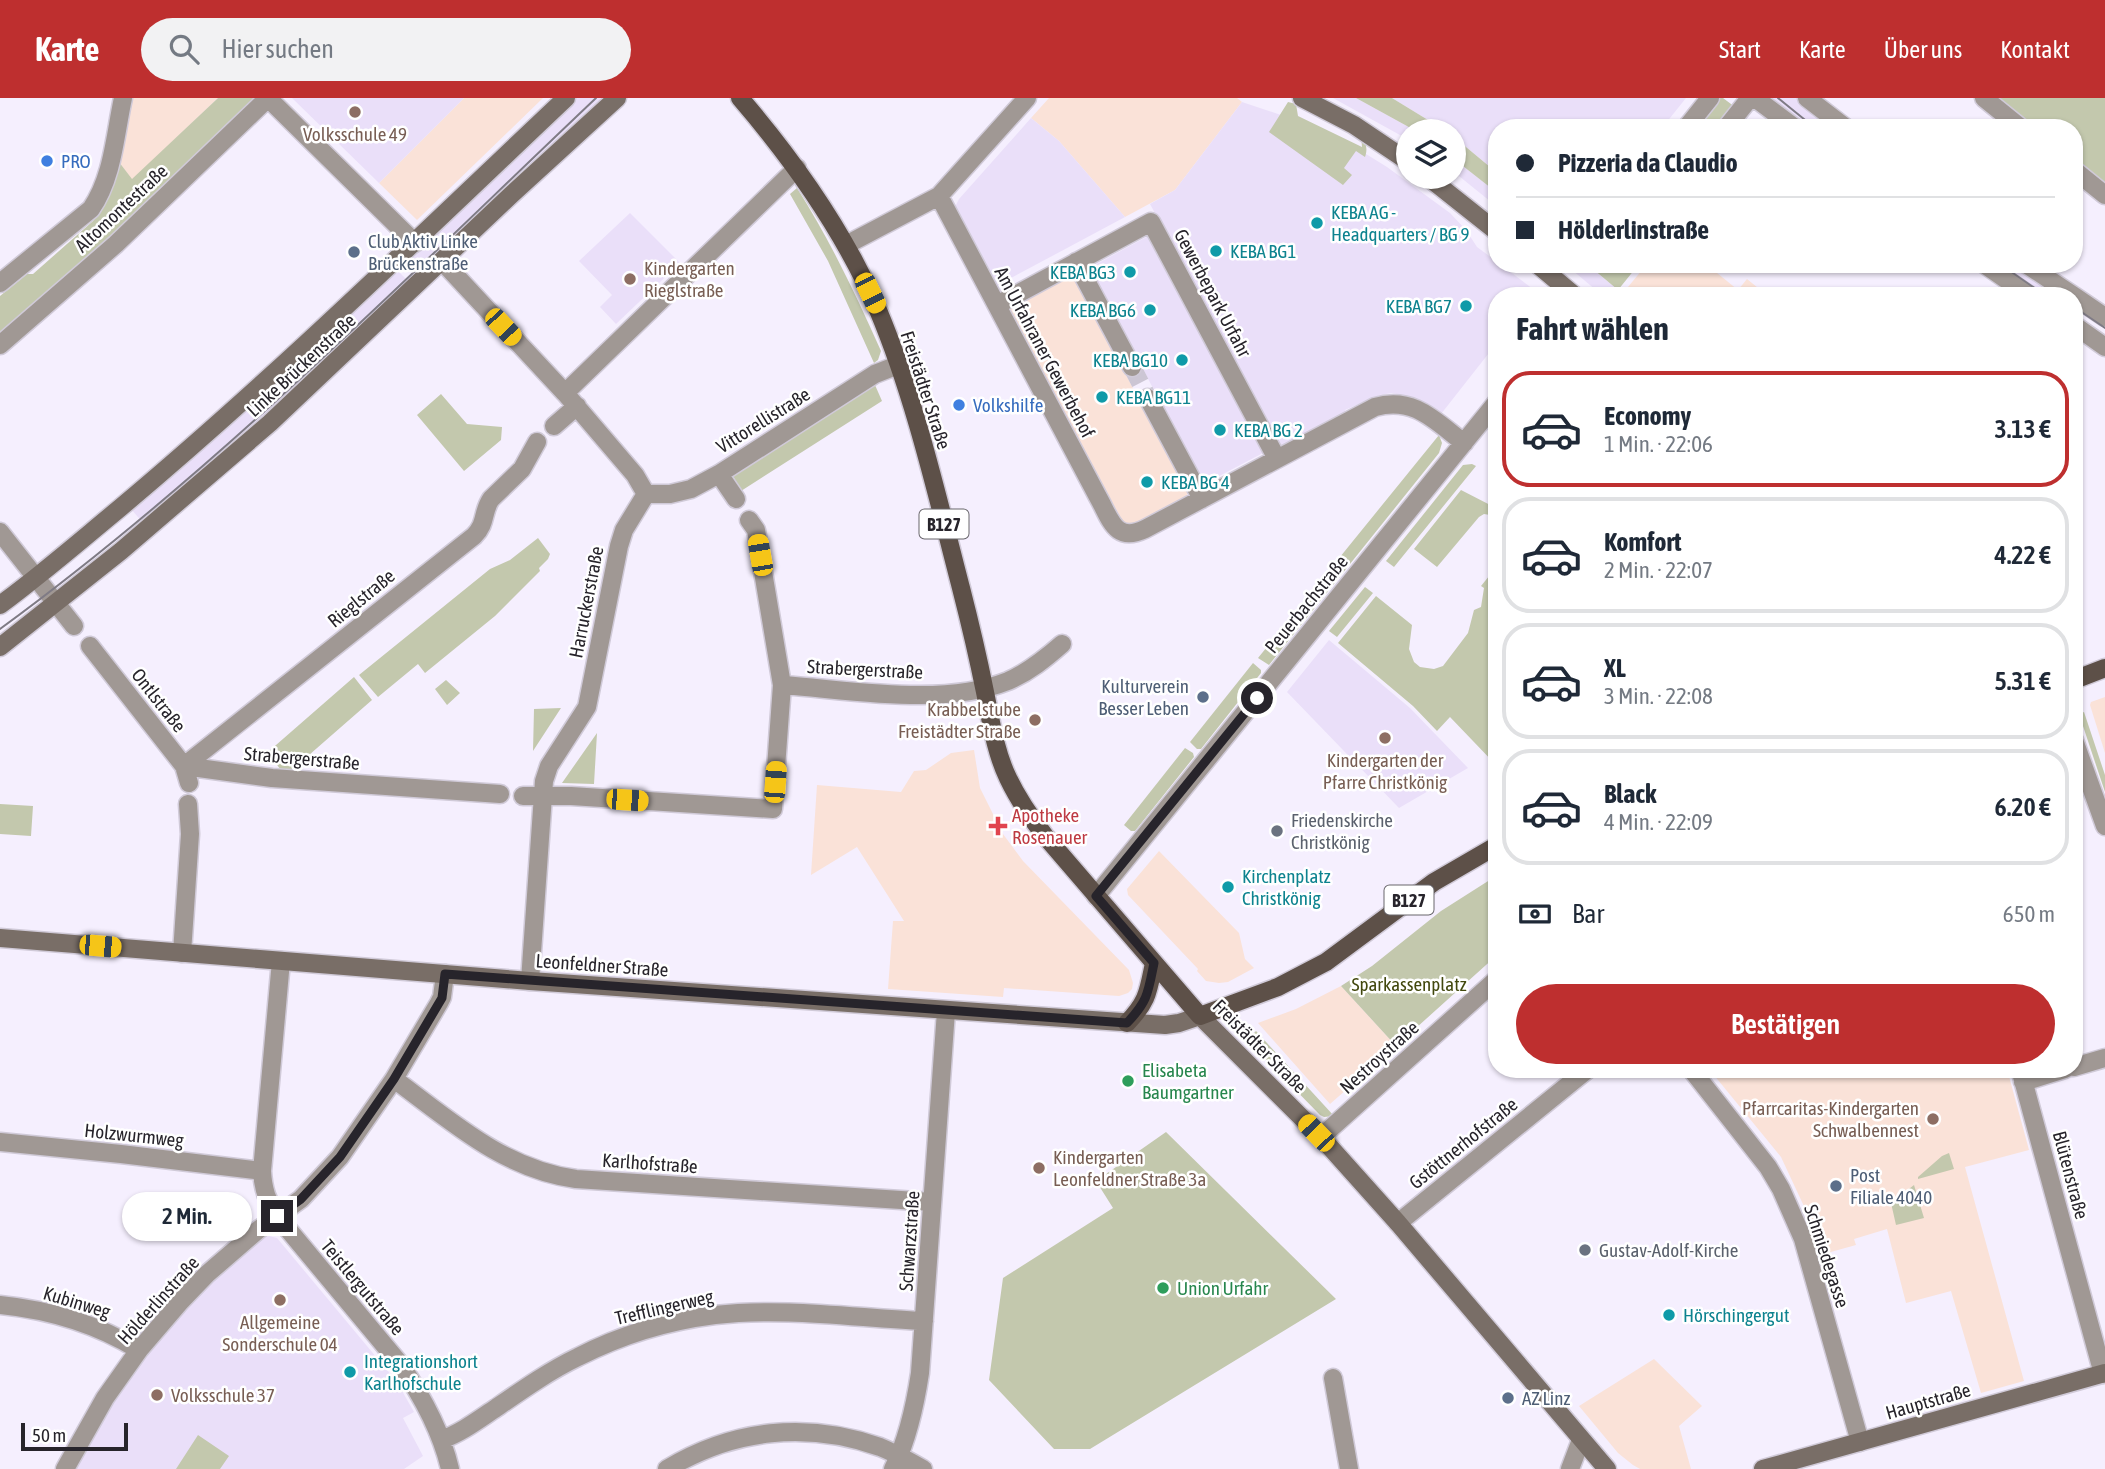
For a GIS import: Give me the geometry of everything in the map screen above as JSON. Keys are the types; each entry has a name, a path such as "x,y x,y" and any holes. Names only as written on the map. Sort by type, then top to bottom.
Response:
{"main road":[{"name":"Linke Brückenstraße","path":"0,605 36,578 248,397 415,243 566,98"},
{"name":"Linke Brückenstraße","path":"0,647 196,489 261,432 617,98"},
{"name":"Freistädter Straße","path":"740,98 797,168 846,245 878,310 917,423 958,574 999,756 1024,808 1200,1016 1321,1137 1398,1223 1607,1469"},
{"path":"1302,98 1354,125 1396,153"},
{"path":"1443,189 1488,226"},
{"path":"1547,273 1564,287"},
{"path":"2083,677 2105,668"},
{"name":"B127","path":"1200,1016 1278,986 1326,962 1434,882 1488,851"},
{"name":"Leonfeldner Straße","path":"0,938 530,981 1127,1023 1171,1025 1200,1016"},
{"path":"1127,1023 1146,1000 1154,963"},
{"name":"Hauptstraße","path":"1763,1469 2104,1376"}],"street":[{"path":"0,284 91,209 107,178 123,98"},
{"path":"846,245 939,196 1027,98"},
{"path":"1694,119 1710,98"},
{"path":"1734,119 1753,98 1782,119"},
{"path":"1807,98 1834,119"},
{"path":"1984,98 2010,119"},
{"path":"268,99 415,243"},
{"name":"Altomontestraße","path":"0,345 116,244 268,99"},
{"path":"554,426 571,400 797,168"},
{"path":"2083,177 2105,195"},
{"name":"Am Urfahraner Gewerbehof","path":"939,196 1115,527 1125,534 1133,535 1202,499"},
{"name":"Gewerbepark Urfahr","path":"997,305 1151,222 1277,459"},
{"path":"442,261 571,400 635,475 646,494"},
{"path":"1076,262 1132,367"},
{"path":"1997,273 2018,287"},
{"path":"2040,273 2060,287"},
{"path":"2083,302 2105,317"},
{"path":"2083,331 2105,346"},
{"name":"Vittorellistraße","path":"646,494 682,493 719,474 872,376 898,365"},
{"path":"1148,398 1202,499 1375,407 1387,404 1400,404 1422,411 1464,443"},
{"name":"Peuerbachstraße","path":"1096,896 1488,413"},
{"name":"Rieglstraße","path":"187,775 474,536 485,520 487,503 522,469 537,442"},
{"path":"719,474 736,499"},
{"name":"Harruckerstraße","path":"530,981 544,781 549,766 587,707 618,546 624,530 646,494"},
{"path":"749,520 755,530 782,685"},
{"path":"0,533 74,626"},
{"path":"984,688 1027,672 1062,644"},
{"name":"Ontlstraße","path":"90,646 187,775"},
{"name":"Strabergerstraße","path":"523,796 773,809 782,685 896,694 963,694 984,688"},
{"path":"2083,765 2105,825"},
{"name":"Strabergerstraße","path":"187,775 272,778 500,794"},
{"path":"181,953 190,835 188,804"},
{"name":"Teistlergutstraße","path":"281,961 262,1171 263,1187 277,1216 400,1364 415,1386 430,1412 450,1469"},
{"name":"Hölderlinstraße","path":"65,1469 89,1424 138,1350 181,1300 258,1230 301,1199 333,1166 394,1079 442,998 445,974"},
{"name":"Nestroystraße","path":"1321,1137 1488,987"},
{"name":"Schwarzstraße","path":"897,1463 915,1405 920,1373 946,1011"},
{"path":"2083,1064 2105,1058"},
{"name":"Gstöttnerhofstraße","path":"1398,1223 1577,1078"},
{"name":"Schmiedegasse","path":"1698,1078 1768,1167 1793,1214 1803,1239 1860,1442"},
{"name":"Blütenstraße","path":"2023,1078 2104,1376"},
{"name":"Karlhofstraße","path":"394,1079 488,1147 542,1173 576,1179 932,1202"},
{"name":"Holzwurmweg","path":"0,1143 262,1171"},
{"name":"Kubinweg","path":"0,1305 69,1317 94,1326 138,1350"},
{"name":"Trefflingerweg","path":"441,1440 457,1434 530,1384 575,1358 608,1342 659,1326 747,1312 924,1321"},
{"path":"1333,1378 1349,1469"},
{"path":"667,1469 707,1448 738,1438 788,1432 818,1433 878,1446 897,1463 923,1469"},
{"path":"1570,1469 1581,1440"}],"shaded area":[{"path":"131,98 218,98 132,180 119,162"},
{"path":"292,98 464,98 379,183"},
{"path":"464,98 543,98 417,220 379,183"},
{"path":"575,98 605,98 414,276 402,263"},
{"path":"1049,98 1237,98 1242,102 1175,190 1125,217 1059,141 1031,118"},
{"path":"1333,98 1356,98 1396,120 1396,133"},
{"path":"1392,98 1686,98 1669,119 1488,119 1488,165 1466,147 1466,119 1426,119"},
{"path":"1772,98 1796,98 1822,119 1796,119"},
{"path":"1242,102 1281,115 1366,154 1387,167 1396,174 1396,189 1417,189 1450,213 1477,247 1488,255 1488,273 1512,273 1530,287 1488,287 1488,354 1441,414 1415,398 1392,393 1380,395 1345,410 1347,414 1282,448 1150,204 1175,190"},
{"path":"1031,118 1059,141 1125,217 998,285 955,207 959,199"},
{"path":"1466,168 1488,186 1488,200 1466,182"},
{"name":"Kindergarten Rieglstraße","path":"630,213 680,263 616,324 600,307 612,295 579,261"},
{"path":"1150,235 1265,452 1204,484 1089,268"},
{"path":"393,271 396,274 399,272 410,283 311,377 144,524 131,509"},
{"path":"1576,273 1598,273 1614,287 1592,287"},
{"path":"1640,273 1717,273 1734,287 1628,287"},
{"path":"2006,273 2028,273 2049,287 2028,287"},
{"path":"1073,275 1188,492 1186,499 1142,525 1125,526 1008,309"},
{"path":"1747,279 1757,287 1740,287"},
{"name":"Kindergarten der Pfarre Christkönig","path":"1329,640 1410,708 1468,768 1399,808 1287,692"},
{"path":"2105,697 2105,753 2090,705 2091,702"},
{"path":"974,750 980,788 1003,834 1023,861 1129,970 1133,983 1128,993 1119,996 1004,988 1003,997 888,989 893,921 904,921 857,847 811,875 817,785 901,792 914,771 926,770 951,753"},
{"path":"1159,851 1239,933 1245,959 1254,968 1228,982 1206,981 1198,969 1128,895 1127,889"},
{"path":"1341,986 1396,1046 1330,1104 1258,1023 1296,1009"},
{"path":"1716,1078 2009,1078 2029,1150 1965,1167 2024,1381 1981,1393 1951,1291 1906,1303 1887,1229 1854,1239 1856,1245 1820,1255 1809,1217 1781,1157"},
{"path":"264,1237 277,1238 397,1382 414,1412 403,1418 423,1456 404,1469 76,1469 118,1394 154,1344 204,1290"},
{"path":"1654,1359 1702,1406 1679,1426 1691,1469 1640,1469 1618,1453 1579,1406"}],"green space":[{"path":"218,98 259,98 89,260 0,334 0,296 27,274 33,274 93,221 109,197 119,162 132,179"},
{"path":"1356,98 1392,98 1426,119 1396,120"},
{"path":"1719,98 1735,107 1726,119 1703,119"},
{"path":"1990,98 2105,98 2105,190 2083,172 2083,119 2016,119"},
{"path":"1288,102 1296,104 1298,116 1362,147 1361,135 1366,146 1365,157 1356,151 1344,168 1352,175 1343,185 1269,132"},
{"path":"1466,147 1488,165 1488,186 1466,168"},
{"path":"797,188 842,268 881,351 874,363 828,261 790,194"},
{"path":"1598,273 1632,273 1620,287 1614,287"},
{"path":"875,385 882,401 741,491 733,476"},
{"path":"441,394 467,424 502,427 501,440 464,471 417,415"},
{"path":"1439,435 1442,443 1439,453 1269,665 1258,658"},
{"path":"1463,465 1476,466 1394,567 1386,561"},
{"path":"1461,490 1488,504 1488,515 1479,517 1437,567 1414,549"},
{"path":"538,538 550,554 548,559 539,568 540,571 495,616 425,673 418,664 378,697 359,675 490,569 510,560"},
{"path":"1488,577 1488,757 1450,717 1437,731 1413,706 1338,643 1376,596 1412,625 1409,649 1414,662 1420,667 1434,669 1443,666 1468,633 1474,610 1481,607 1484,588 1481,586"},
{"path":"1365,587 1373,593 1337,637 1329,631"},
{"path":"1253,663 1261,673 1201,749 1197,749 1190,742"},
{"path":"354,677 372,700 293,769 280,769 268,752"},
{"path":"446,680 460,693 447,705 435,689"},
{"path":"561,708 533,751 534,709"},
{"path":"2083,712 2105,775 2105,792 2083,726"},
{"path":"597,733 594,784 562,783"},
{"path":"1185,748 1193,753 1194,757 1135,831 1131,831 1124,825"},
{"path":"0,804 33,806 31,836 0,834"},
{"name":"Sparkassenplatz","path":"1488,881 1488,963 1396,1046 1341,986 1372,966 1441,911"},
{"path":"1256,1031 1334,1116 1320,1115 1247,1040"},
{"name":"Union Urfahr","path":"1166,1132 1336,1299 1090,1449 1054,1449 989,1380 1003,1278 1113,1208 1096,1181"},
{"path":"1949,1153 1954,1169 1918,1179 1942,1156"},
{"path":"1914,1185 1924,1218 1896,1225 1891,1203"},
{"path":"198,1435 229,1456 220,1469 176,1469"}],"tunnel":[{"path":"1132,367 1148,398"}],"tram line":[{"path":"0,629 157,506 232,440 379,305 596,98"},
{"path":"1778,98 1804,119"},
{"path":"2013,273 2033,287"},
{"path":"2083,313 2105,328"}],"place":[{"name":"Volksschule 49","path":"355,112"},
{"name":"PRO","path":"47,161"},
{"name":"KEBA AG - Headquarters / BG 9","path":"1317,223"},
{"name":"KEBA BG1","path":"1216,251"},
{"name":"Club Aktiv Linke Brückenstraße","path":"354,252"},
{"name":"KEBA BG3","path":"1130,272"},
{"name":"Kindergarten Rieglstraße","path":"630,279"},
{"name":"KEBA BG7","path":"1466,306"},
{"name":"KEBA BG6","path":"1150,310"},
{"name":"KEBA BG10","path":"1182,360"},
{"name":"KEBA BG11","path":"1102,397"},
{"name":"Volkshilfe","path":"959,405"},
{"name":"KEBA BG 2","path":"1220,430"},
{"name":"KEBA BG 4","path":"1147,482"},
{"name":"Kulturverein Besser Leben","path":"1203,697"},
{"name":"Krabbelstube Freistädter Straße","path":"1035,720"},
{"name":"Kindergarten der Pfarre Christkönig","path":"1385,738"},
{"name":"Apotheke Rosenauer","path":"998,826"},
{"name":"Friedenskirche Christkönig","path":"1277,831"},
{"name":"Kirchenplatz Christkönig","path":"1228,887"},
{"name":"Elisabeta Baumgartner","path":"1128,1081"},
{"name":"Pfarrcaritas-Kindergarten Schwalbennest","path":"1933,1119"},
{"name":"Kindergarten Leonfeldner Straße 3a","path":"1039,1168"},
{"name":"Post Filiale 4040","path":"1836,1186"},
{"name":"Gustav-Adolf-Kirche","path":"1585,1250"},
{"name":"Union Urfahr","path":"1163,1288"},
{"name":"Allgemeine Sonderschule 04","path":"280,1300"},
{"name":"Hörschingergut","path":"1669,1315"},
{"name":"Integrationshort Karlhofschule","path":"350,1372"},
{"name":"Volksschule 37","path":"157,1395"},
{"name":"AZ Linz","path":"1508,1398"}],"route":[{"path":"277,1216 301,1199 326,1175 355,1136 394,1079 442,998 445,974 1127,1023 1146,1000 1154,963 1096,896 1257,698"}]}
